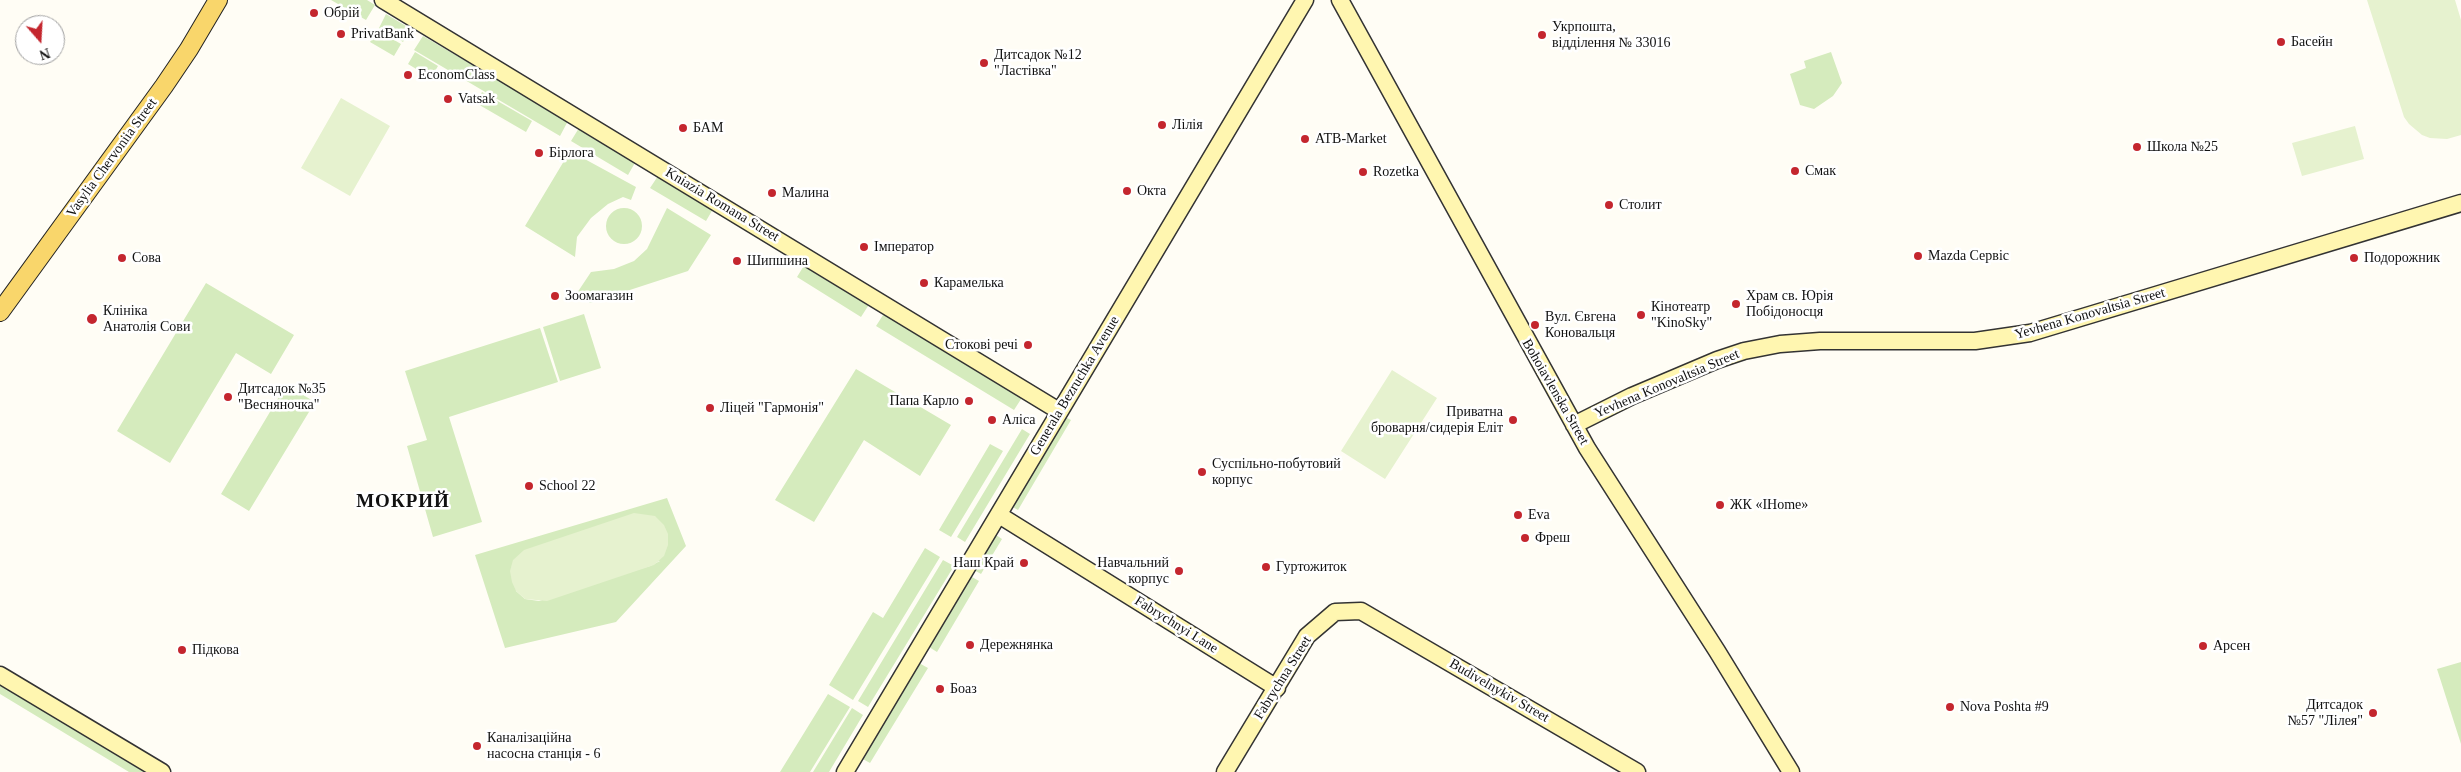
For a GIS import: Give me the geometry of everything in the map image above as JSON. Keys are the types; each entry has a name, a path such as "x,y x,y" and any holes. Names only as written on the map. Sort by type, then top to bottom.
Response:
{"main road":[{"name":"Vasylia Chervoniia Street","path":"0,312 164,86 218,0"}],"street":[{"name":"Kniazia Romana Street","path":"383,0 1059,411"},
{"name":"Generala Bezruchka Avenue","path":"845,772 1305,0"},
{"name":"Bohoiavlenska Street","path":"1340,0 1574,425 1772,738 1790,772"},
{"name":"Yevhena Konovaltsia Street","path":"1574,425 1632,396 1717,360 1744,351 1780,344 1810,342 1865,339 1974,341 2030,333 2461,203"},
{"name":"Fabrychnyi Lane","path":"999,515 1277,688"},
{"name":"Fabrychna Street","path":"1225,772 1307,636 1335,612 1361,611"},
{"name":"Budivelnykiv Street","path":"1361,611 1637,772"},
{"path":"0,674 162,772"}],"green space":[{"path":"331,0 367,0 375,5 366,20"},
{"path":"2367,0 2455,0 2461,20 2461,135 2447,139 2430,138 2422,135 2404,117"},
{"path":"386,14 411,29 403,42 379,28"},
{"path":"377,30 401,44 394,56 370,42"},
{"path":"423,36 568,121 560,136 414,50"},
{"path":"415,52 438,66 431,78 408,64"},
{"path":"1831,52 1842,83 1833,96 1814,109 1800,105 1790,74 1806,68 1804,61"},
{"path":"482,92 532,121 526,132 476,103"},
{"path":"341,98 390,126 350,196 301,168"},
{"path":"2355,126 2364,159 2302,176 2292,143"},
{"path":"579,128 636,161 628,175 571,141"},
{"path":"570,151 636,187 631,200 623,197 608,204 591,218 577,237 575,257 525,226"},
{"path":"658,176 713,209 706,221 650,188"},
{"path":"624,208 631,209 637,213 641,219 641,233 637,239 631,243 624,244 617,243 611,239 607,233 606,226 607,219 611,213 617,209"},
{"path":"667,208 711,235 688,271 590,303 577,293 591,272 614,269 634,261 647,249"},
{"path":"805,264 870,303 861,317 797,277"},
{"path":"206,283 294,335 271,374 236,353 170,463 117,431"},
{"path":"885,312 1023,396 1014,410 876,326"},
{"path":"584,314 601,368 560,381 543,327"},
{"path":"540,328 558,382 449,417 482,522 433,537 407,446 427,440 405,371"},
{"path":"856,369 951,425 920,476 864,440 814,522 775,500"},
{"path":"1392,370 1437,398 1385,479 1341,451"},
{"path":"286,385 315,402 249,511 221,494"},
{"path":"1063,416 1071,420 1018,510 1011,506"},
{"path":"1022,429 1030,434 965,542 957,537"},
{"path":"990,444 1003,451 951,537 939,530"},
{"path":"667,498 686,546 616,622 505,648 475,555","holes":["660,561 650,566 539,601 525,599 516,591"]},
{"path":"634,513 655,516 664,525 668,534 668,545 664,556 654,565 547,601 525,599 516,591 510,571 513,560 524,550"},
{"path":"996,535 1002,539 981,574 974,570"},
{"path":"925,548 940,557 853,700 829,685 873,612 883,618"},
{"path":"943,560 954,566 868,707 858,701"},
{"path":"972,577 979,581 937,652 929,647"},
{"path":"2461,662 2461,744 2437,669"},
{"path":"919,663 928,668 870,763 861,758"},
{"path":"0,683 147,772 129,772 0,694"},
{"path":"828,694 850,707 810,772 780,772"},
{"path":"852,708 863,715 829,772 813,772"}],"place":[{"name":"Обрій","path":"314,13"},
{"name":"PrivatBank","path":"341,34"},
{"name":"Укрпошта, відділення № 33016","path":"1542,35"},
{"name":"Басейн","path":"2281,42"},
{"name":"Дитсадок №12 \"Ластівка\"","path":"984,63"},
{"name":"EconomClass","path":"408,75"},
{"name":"Vatsak","path":"448,99"},
{"name":"Лілія","path":"1162,125"},
{"name":"БАМ","path":"683,128"},
{"name":"ATB-Market","path":"1305,139"},
{"name":"Школа №25","path":"2137,147"},
{"name":"Бірлога","path":"539,153"},
{"name":"Смак","path":"1795,171"},
{"name":"Rozetka","path":"1363,172"},
{"name":"Окта","path":"1127,191"},
{"name":"Малина","path":"772,193"},
{"name":"Столит","path":"1609,205"},
{"name":"Імператор","path":"864,247"},
{"name":"Mazda Сервіс","path":"1918,256"},
{"name":"Сова","path":"122,258"},
{"name":"Подорожник","path":"2354,258"},
{"name":"Шипшина","path":"737,261"},
{"name":"Карамелька","path":"924,283"},
{"name":"Зоомагазин","path":"555,296"},
{"name":"Храм св. Юрія Побідоносця","path":"1736,304"},
{"name":"Кінотеатр \"KinoSky\"","path":"1641,315"},
{"name":"Клініка Анатолія Сови","path":"92,319"},
{"name":"Вул. Євгена Коновальця","path":"1535,325"},
{"name":"Стокові речі","path":"1028,345"},
{"name":"Дитсадок №35 \"Весняночка\"","path":"228,397"},
{"name":"Папа Карло","path":"969,401"},
{"name":"Ліцей \"Гармонія\"","path":"710,408"},
{"name":"Аліса","path":"992,420"},
{"name":"Приватна броварня/сидерія Еліт","path":"1513,420"},
{"name":"Суспільно-побутовий корпус","path":"1202,472"},
{"name":"School 22","path":"529,486"},
{"name":"ЖК «IHome»","path":"1720,505"},
{"name":"Eva","path":"1518,515"},
{"name":"Фреш","path":"1525,538"},
{"name":"Наш Край","path":"1024,563"},
{"name":"Гуртожиток","path":"1266,567"},
{"name":"Навчальний корпус","path":"1179,571"},
{"name":"Дережнянка","path":"970,645"},
{"name":"Арсен","path":"2203,646"},
{"name":"Підкова","path":"182,650"},
{"name":"Боаз","path":"940,689"},
{"name":"Nova Poshta #9","path":"1950,707"},
{"name":"Дитсадок №57 \"Лілея\"","path":"2373,713"},
{"name":"Каналізаційна насосна станція - 6","path":"477,746"}],"district":[{"name":"МОКРИЙ","path":"403,502"}]}
